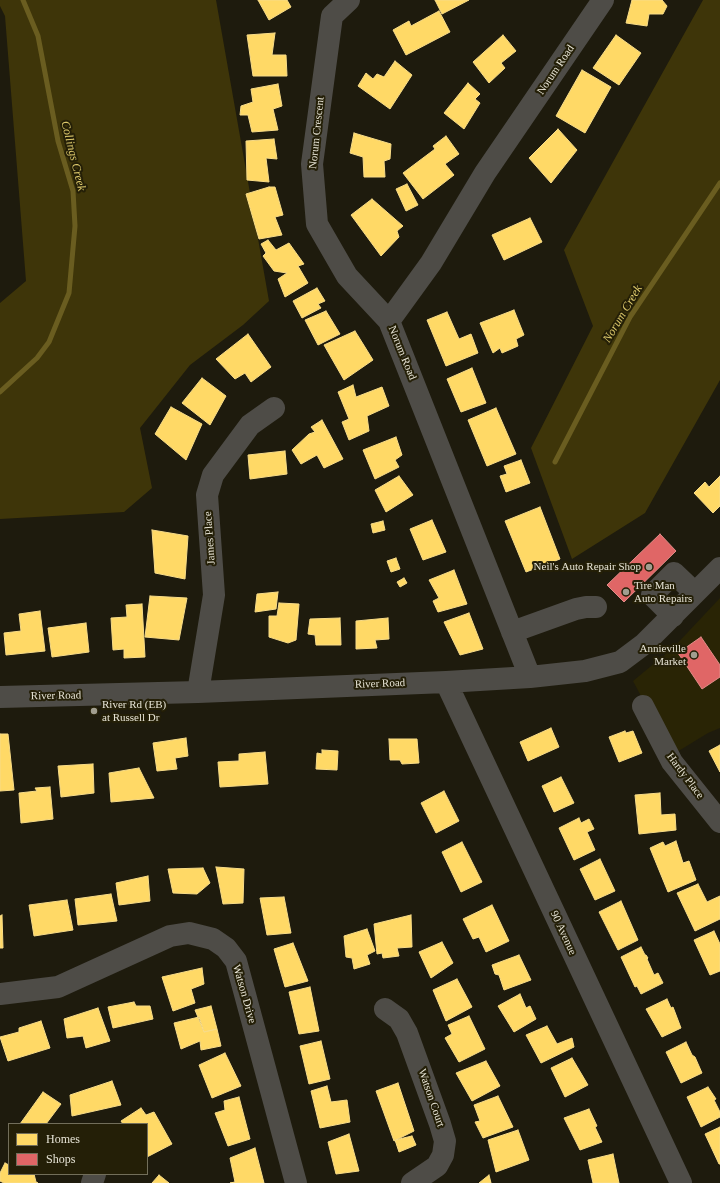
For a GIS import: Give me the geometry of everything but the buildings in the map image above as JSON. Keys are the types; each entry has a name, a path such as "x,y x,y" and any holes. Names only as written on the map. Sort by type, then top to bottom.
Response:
{"street":[{"name":"Norum Crescent","path":"348,0 329,8 312,164 317,224 347,276 389,321"},
{"name":"Norum Road","path":"530,677 389,321 431,263 485,173 603,0"},
{"name":"James Place","path":"198,692 214,595 207,495 213,475 250,425 274,408"},
{"name":"River Road","path":"0,697 198,692 446,682 530,677 585,671 620,662 644,644 720,568"},
{"path":"673,616 652,595 674,573 696,593"},
{"path":"512,632 576,609 596,607"},
{"name":"90 Avenue","path":"446,682 681,1183"},
{"name":"Hardy Place","path":"643,706 672,762 720,822"},
{"name":"Watson Drive","path":"0,994 58,987 170,936 189,933 213,939 226,948 236,961 296,1183"},
{"name":"Watson Court","path":"385,1009 398,1019 407,1033 445,1141 444,1155 437,1166 412,1183"}],"shaded area":[{"path":"0,0 216,0 269,301 243,325 190,365 140,428 152,488 124,512 0,519 0,303 26,281 5,16 0,6"},
{"path":"703,0 720,0 720,380 645,513 572,559 531,448 593,326 564,250"},
{"path":"720,598 720,728 708,733 672,755 633,681 673,648"}],"waterway":[{"name":"Collings Creek","path":"0,392 37,358 49,342 69,293 75,226 73,191 58,141 38,36 23,0"},
{"name":"Norum Creek","path":"555,462 630,317 720,183"}],"place":[{"name":"Neil's Auto Repair Shop","path":"649,567"},
{"name":"Tire Man Auto Repairs","path":"626,592"},
{"name":"Annieville Market","path":"694,655"},
{"name":"River Rd (EB) at Russell Dr","path":"94,711"}]}
